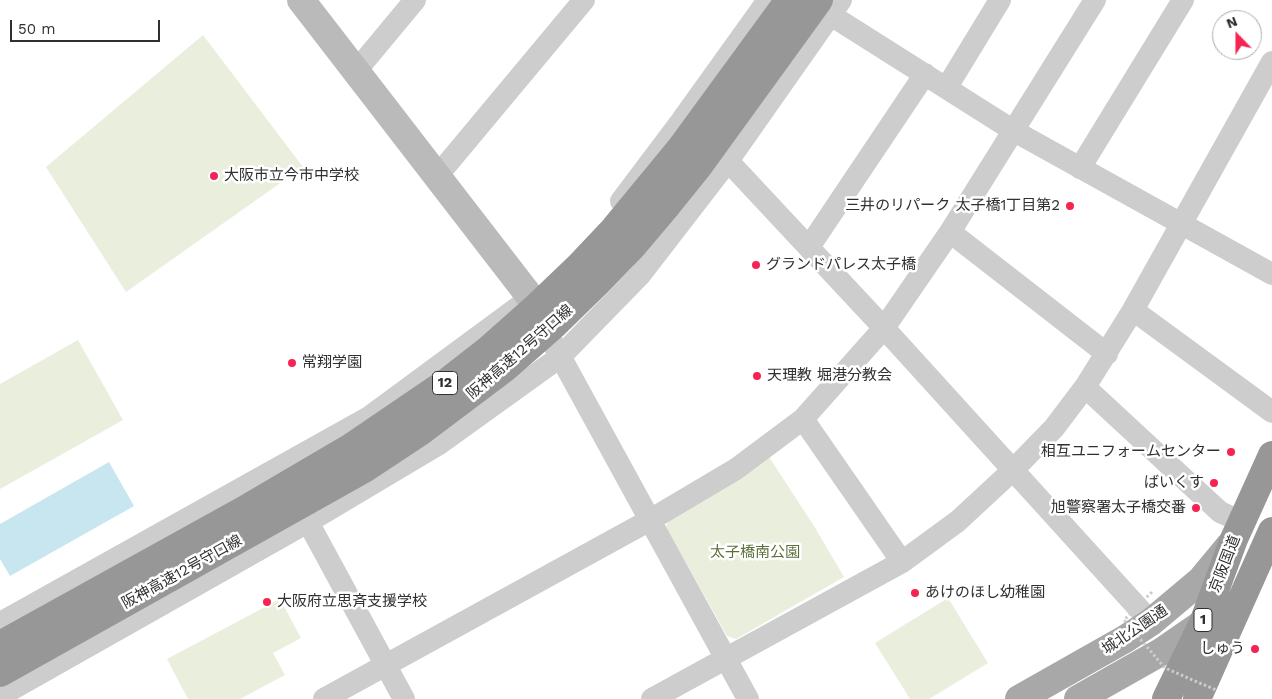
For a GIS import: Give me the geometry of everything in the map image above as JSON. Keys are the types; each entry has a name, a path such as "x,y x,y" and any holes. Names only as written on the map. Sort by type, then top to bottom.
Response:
{"highway":[{"name":"阪神高速12号守口線","path":"0,645 351,447 448,381 489,349 579,266 638,201 680,149 789,0"},
{"name":"阪神高速12号守口線","path":"1,691 364,469 420,432 505,368 554,325 597,283 659,214 830,5"},
{"name":"京阪国道","path":"1166,699 1202,623 1238,531 1272,455"},
{"name":"京阪国道","path":"1207,695 1270,544"}],"main road":[{"name":"城北公園通","path":"1019,699 1125,639 1151,622 1201,580 1238,531"},
{"name":"城北公園通","path":"1078,699 1161,652 1202,623 1240,584 1270,544"}],"street":[{"path":"301,0 438,175 531,298 560,358 748,699"},
{"path":"356,71 415,0"},
{"path":"438,175 584,0"},
{"path":"0,623 369,416 531,298 607,219 682,120 768,0"},
{"path":"810,0 830,5 925,74 1014,131 1272,274"},
{"path":"947,87 1000,0"},
{"path":"324,699 650,520 736,469 803,419 884,328 950,232 1094,0"},
{"path":"1080,168 1183,0"},
{"path":"1,691 308,522 439,444 560,358 640,275 728,161 830,5"},
{"path":"652,699 902,562 958,520 1013,470 1054,428 1086,387 1107,354 1272,62"},
{"path":"809,248 925,74"},
{"path":"728,161 884,328 1151,622"},
{"path":"950,232 1107,354"},
{"path":"1133,310 1272,412"},
{"path":"1086,387 1238,531"},
{"path":"803,419 902,562"},
{"path":"308,522 404,699"}],"path":[{"path":"1152,592 1124,620 1165,668 1207,695"}],"green space":[{"path":"203,35 303,167 126,292 46,167"},
{"path":"78,340 123,420 0,489 0,384"},
{"name":"太子橋南公園","path":"769,457 814,526 844,577 736,639 727,636 666,527 669,519"},
{"path":"948,598 988,663 929,699 910,699 875,643"},
{"path":"280,599 301,638 273,653 285,675 240,699 188,699 167,659"}],"water":[{"path":"109,462 134,506 10,576 0,559 0,524"}],"place":[{"name":"大阪市立今市中学校","path":"214,176"},
{"name":"三井のリパーク 太子橋1丁目第2","path":"1070,206"},
{"name":"グランドパレス太子橋","path":"756,265"},
{"name":"常翔学園","path":"292,363"},
{"name":"天理教 堀港分教会","path":"757,376"},
{"name":"相互ユニフォームセンター","path":"1231,452"},
{"name":"ばいくす","path":"1214,483"},
{"name":"旭警察署太子橋交番","path":"1196,508"},
{"name":"あけのほし幼稚園","path":"915,593"},
{"name":"大阪府立思斉支援学校","path":"267,602"},
{"name":"しゅう","path":"1255,649"}]}
